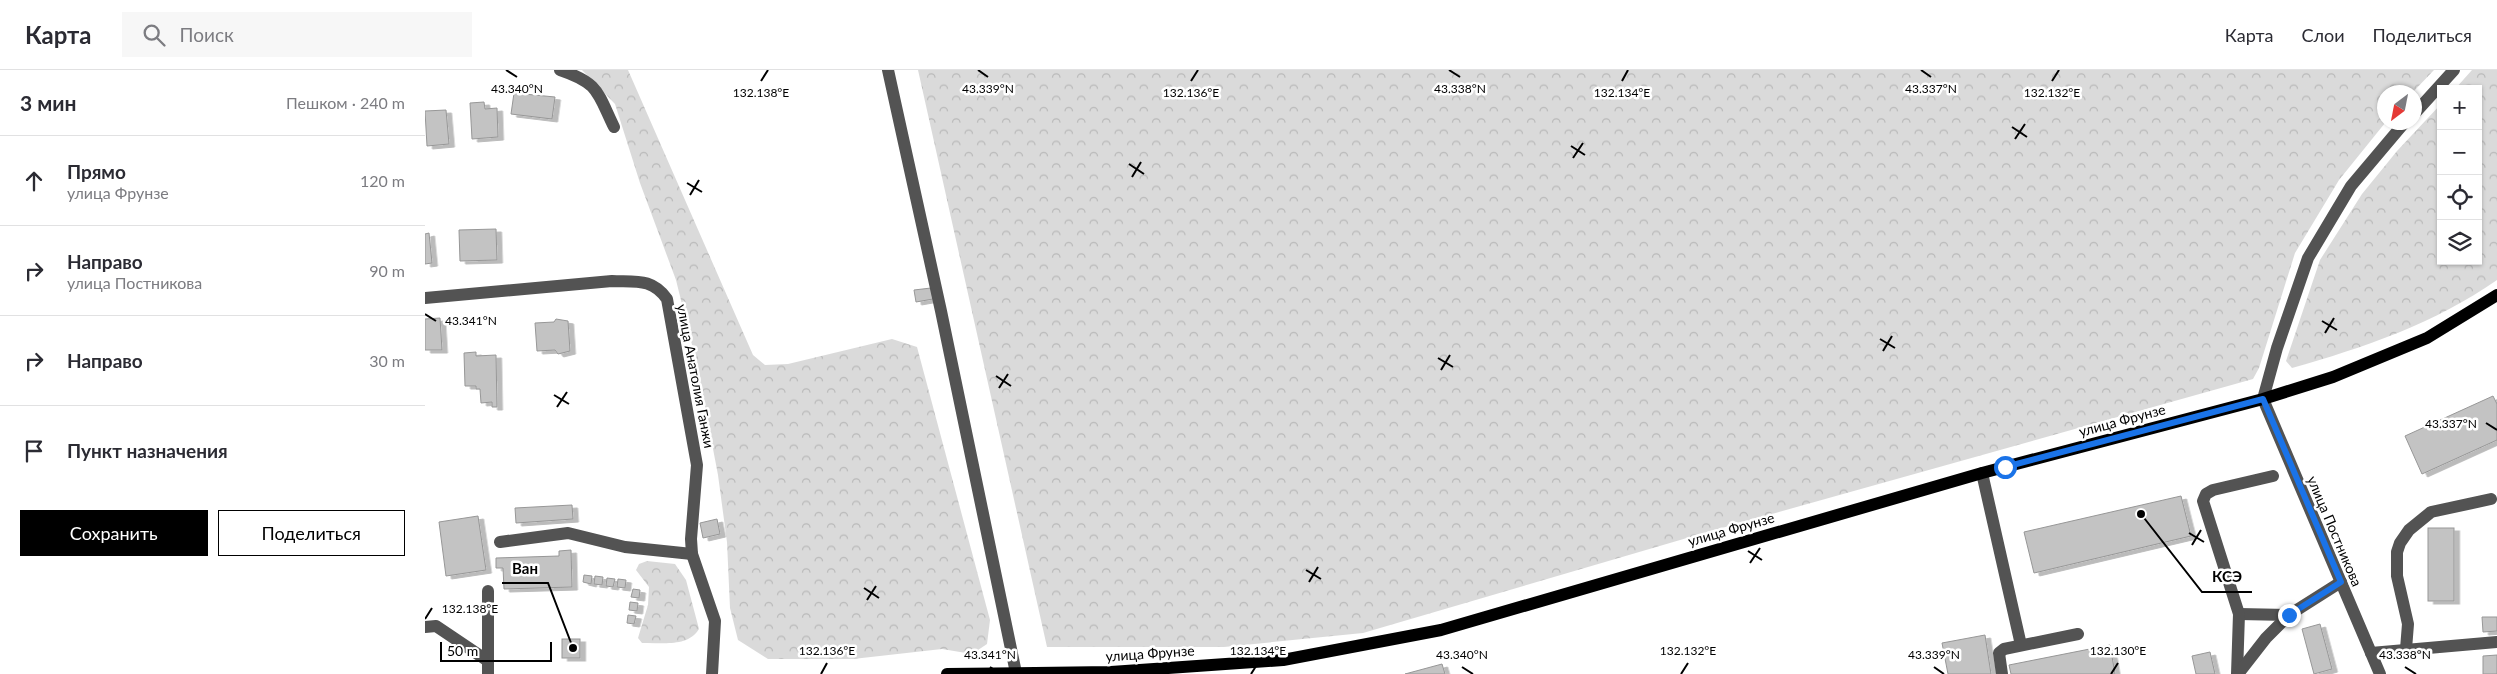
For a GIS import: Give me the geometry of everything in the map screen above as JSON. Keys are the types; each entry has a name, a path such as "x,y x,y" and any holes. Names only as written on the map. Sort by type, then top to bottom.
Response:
{"main road":[{"name":"улица Фрунзе","path":"947,674 1119,673 1215,669 1283,660 1441,630 1982,472 2263,399 2333,377 2427,338 2497,295"}],"lane":[{"path":"560,70 576,75 595,87 614,127"},
{"path":"888,70 943,321 1016,673"},
{"path":"2422,105 2455,70"},
{"path":"2263,399 2308,258 2351,186 2398,130"},
{"name":"улица Анатолия Ганжи","path":"425,298 612,281 641,282 659,287 667,300 697,466 693,498 692,554 715,622 712,674"},
{"name":"улица Постникова","path":"2263,399 2380,674"},
{"path":"1982,472 2021,645"},
{"path":"2238,674 2239,614 2203,501 2206,494 2213,490 2273,476"},
{"path":"2406,649 2408,624 2397,576 2397,552 2400,542 2409,530 2431,512 2491,499"},
{"path":"500,542 568,533 625,547 692,554"},
{"path":"2238,674 2266,638 2289,615 2341,582"},
{"path":"488,591 488,668"},
{"path":"2239,614 2289,615"},
{"path":"425,627 436,626 488,668"},
{"path":"2002,674 1999,653 2004,649 2078,634"},
{"path":"2371,654 2406,649 2497,642"}],"green space":[{"path":"582,70 628,70 753,355 765,365 788,364 892,339 917,347 990,620 987,644 972,654 942,649 853,659 768,659 738,640 730,608 727,542 718,475 697,365 676,280 640,183 615,104"},
{"path":"918,70 2434,70 2420,85 2377,85 2377,130 2379,130 2339,180 2295,253 2259,368 2253,379 1704,533 1363,633 1224,647 1047,647"},
{"path":"2472,70 2497,70 2497,280 2449,309 2398,333 2292,368 2286,361 2320,260 2362,194 2417,130 2422,130 2422,124 2437,108 2437,265 2482,265 2482,85 2459,85"},
{"path":"647,561 675,564 686,580 699,629 688,639 673,643 642,643 638,638 648,605 649,587 636,570 639,564"}],"building":[{"path":"514,93 555,97 552,119 511,114"},
{"path":"484,102 485,109 497,108 498,137 472,139 470,103"},
{"path":"446,110 449,144 427,146 425,111"},
{"path":"496,229 497,260 460,261 459,230"},
{"path":"429,233 432,263 425,264 425,234"},
{"path":"931,288 933,299 916,302 914,290"},
{"path":"440,318 442,350 425,350 425,319"},
{"path":"556,319 568,321 570,351 558,354 555,350 537,351 535,323 554,322"},
{"path":"476,352 476,356 496,355 497,407 492,407 492,402 481,403 480,389 476,389 476,386 465,386 464,353"},
{"path":"2493,396 2497,404 2497,440 2422,474 2405,436"},
{"path":"2181,496 2191,536 2034,573 2024,532"},
{"path":"572,505 573,519 516,523 515,508"},
{"path":"478,516 486,570 446,576 439,522"},
{"path":"717,519 720,534 703,538 700,523"},
{"path":"2428,528 2454,528 2454,601 2428,601"},
{"path":"571,550 572,587 504,589 503,568 496,568 496,558 559,556 559,551"},
{"path":"584,575 592,576 591,584 583,582"},
{"path":"595,576 603,577 602,585 594,584"},
{"path":"607,578 615,579 613,587 606,586"},
{"path":"618,579 626,580 625,588 617,587"},
{"path":"633,589 640,590 639,598 631,597"},
{"path":"630,602 638,603 637,611 629,610"},
{"path":"628,615 636,616 634,624 627,623"},
{"path":"2482,617 2497,617 2497,631 2483,632"},
{"path":"2320,624 2332,669 2314,674 2302,629"},
{"path":"1985,635 1991,674 1948,674 1942,643"},
{"path":"562,639 580,639 580,658 562,658"},
{"path":"2110,645 2115,674 2011,674 2009,665"},
{"path":"2210,652 2215,674 2196,674 2192,656"},
{"path":"2497,655 2497,674 2483,674 2483,656"},
{"path":"1442,664 1445,674 1405,674"}],"place":[{"name":"КСЭ","path":"2141,514"},
{"name":"Ван","path":"573,648"}],"route":[{"path":"2005,467 2263,399 2341,582 2289,615"}]}
